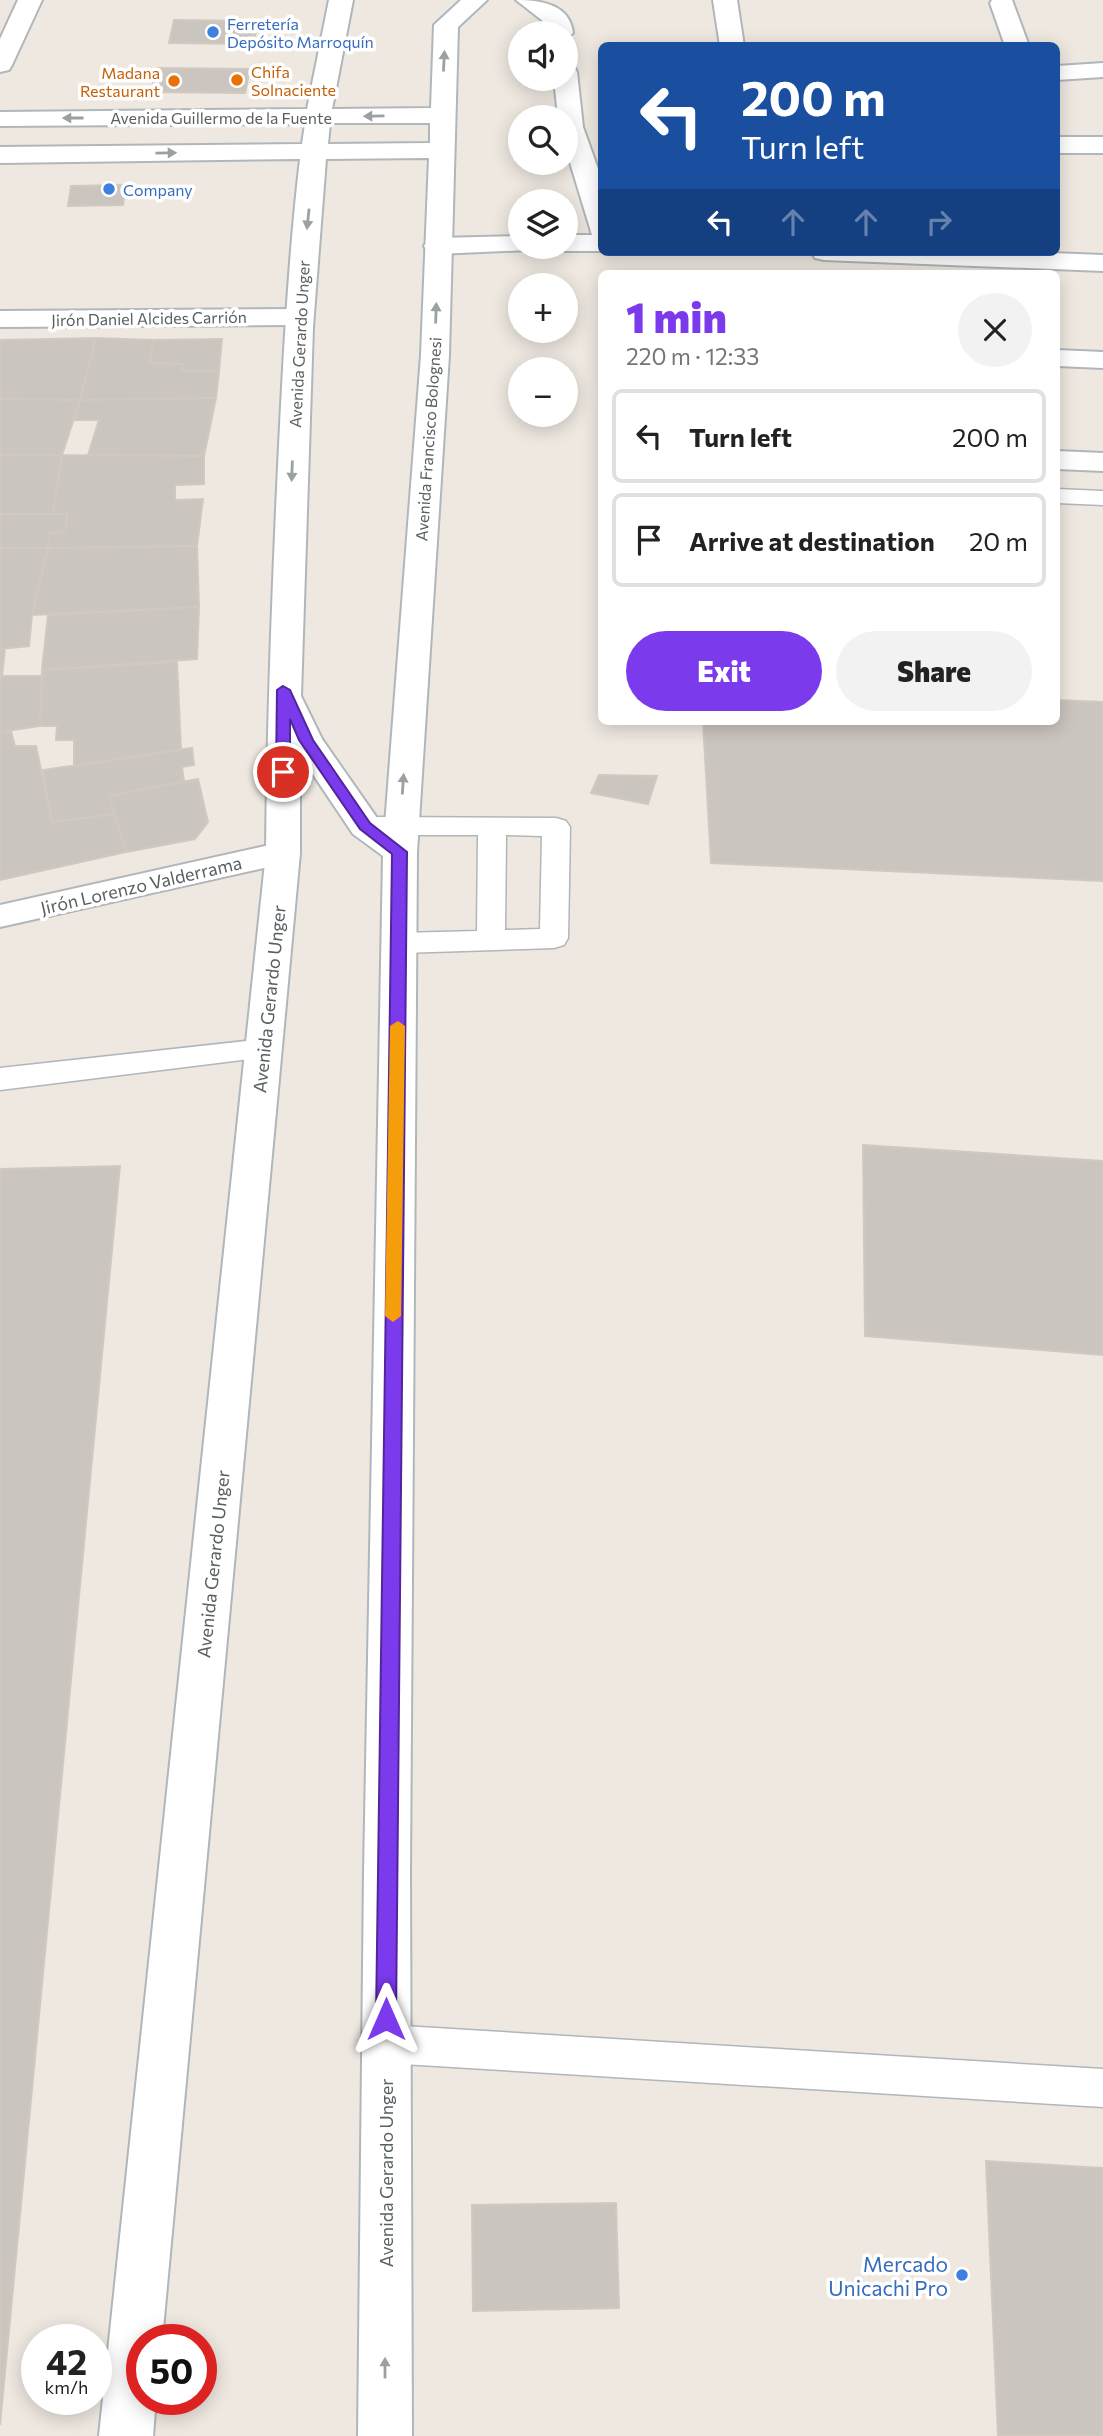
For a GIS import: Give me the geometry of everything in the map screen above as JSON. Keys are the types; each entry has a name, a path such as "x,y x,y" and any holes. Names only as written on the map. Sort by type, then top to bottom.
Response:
{"main road":[{"path":"0,65 30,0"},
{"name":"Avenida Gerardo Unger","path":"126,2436 283,853 283,690 299,317 320,117 341,0"},
{"name":"Avenida Francisco Bolognesi","path":"400,840 435,355 446,25 475,0"},
{"path":"527,0 558,21"},
{"path":"725,0 731,42"},
{"path":"1002,3 1016,42"},
{"path":"1060,73 1103,70"},
{"path":"567,91 571,127 587,171 598,214"},
{"name":"Avenida Guillermo de la Fuente","path":"0,119 442,115"},
{"path":"1060,145 1103,145"},
{"name":"Avenida Guillermo de la Fuente","path":"0,155 440,150"},
{"path":"437,246 508,244"},
{"path":"578,246 598,250"},
{"path":"925,256 1103,263"},
{"name":"Jirón Daniel Alcides Carrión","path":"0,319 299,317"},
{"path":"1060,358 1103,360"},
{"path":"1060,460 1103,462"},
{"name":"Avenida Gerardo Unger","path":"283,690 306,740 365,826 400,840 401,943 396,1090 386,2044 385,2436"},
{"name":"Jirón Lorenzo Valderrama","path":"0,916 283,853"}],"lane":[{"path":"1060,496 1103,498"},
{"path":"491,938 492,827"},
{"path":"400,840 492,827 556,827 554,938 401,943"},
{"path":"0,1079 264,1049"},
{"path":"386,2044 1103,2088"}],"building":[{"name":"Ferretería Depósito Marroquín","path":"174,20 258,21 253,44 169,43"},
{"path":"157,68 250,69 245,93 151,92"},
{"path":"126,185 123,205 68,206 71,186"},
{"path":"96,338 153,340 150,363 184,364 182,371 219,371 216,398 80,400"},
{"path":"96,338 80,400 0,399 0,340"},
{"path":"222,339 219,371 182,371 184,364 150,363 153,340"},
{"path":"216,398 204,456 88,455 99,420 75,420 80,400"},
{"path":"0,399 80,400 62,455 0,455"},
{"path":"0,455 62,455 53,514 0,514"},
{"path":"62,455 204,456 204,484 175,485 175,500 203,499 197,546 48,548 49,533 66,532 67,514 53,514"},
{"path":"0,514 67,514 66,532 49,533 48,548 0,548"},
{"path":"197,546 199,607 32,615 48,548"},
{"path":"0,548 48,548 32,615 29,646 0,649"},
{"path":"199,607 197,659 42,670 48,615"},
{"path":"0,649 5,649 2,676 42,676 40,726 0,732"},
{"path":"177,662 181,750 74,766 74,740 56,740 57,726 40,726 42,670"},
{"path":"1060,700 1103,702 1103,881 711,863 703,725 1060,725"},
{"path":"11,731 15,746 36,746 52,822 115,814 126,852 0,880 0,732"},
{"path":"192,748 194,765 182,767 184,781 109,796 115,814 52,822 43,770"},
{"path":"599,775 657,776 648,804 591,793"},
{"path":"198,779 208,822 195,839 126,852 109,796"},
{"path":"863,1145 1103,1161 1103,1355 865,1336"},
{"path":"120,1166 0,2425 0,1169"},
{"path":"986,2161 1103,2168 1103,2436 998,2436"},
{"path":"616,2203 619,2308 473,2311 472,2205"}],"slow traffic":[{"path":"393,1316 398,1026"}],"place":[{"name":"Ferretería Depósito Marroquín","path":"213,32"},
{"name":"Chifa Solnaciente","path":"237,80"},
{"name":"Madana Restaurant","path":"174,81"},
{"name":"Company","path":"109,189"},
{"name":"Mercado Unicachi Pro","path":"962,2275"}],"route":[{"path":"283,772 283,690 306,740 365,826 400,852 386,2019"}]}
